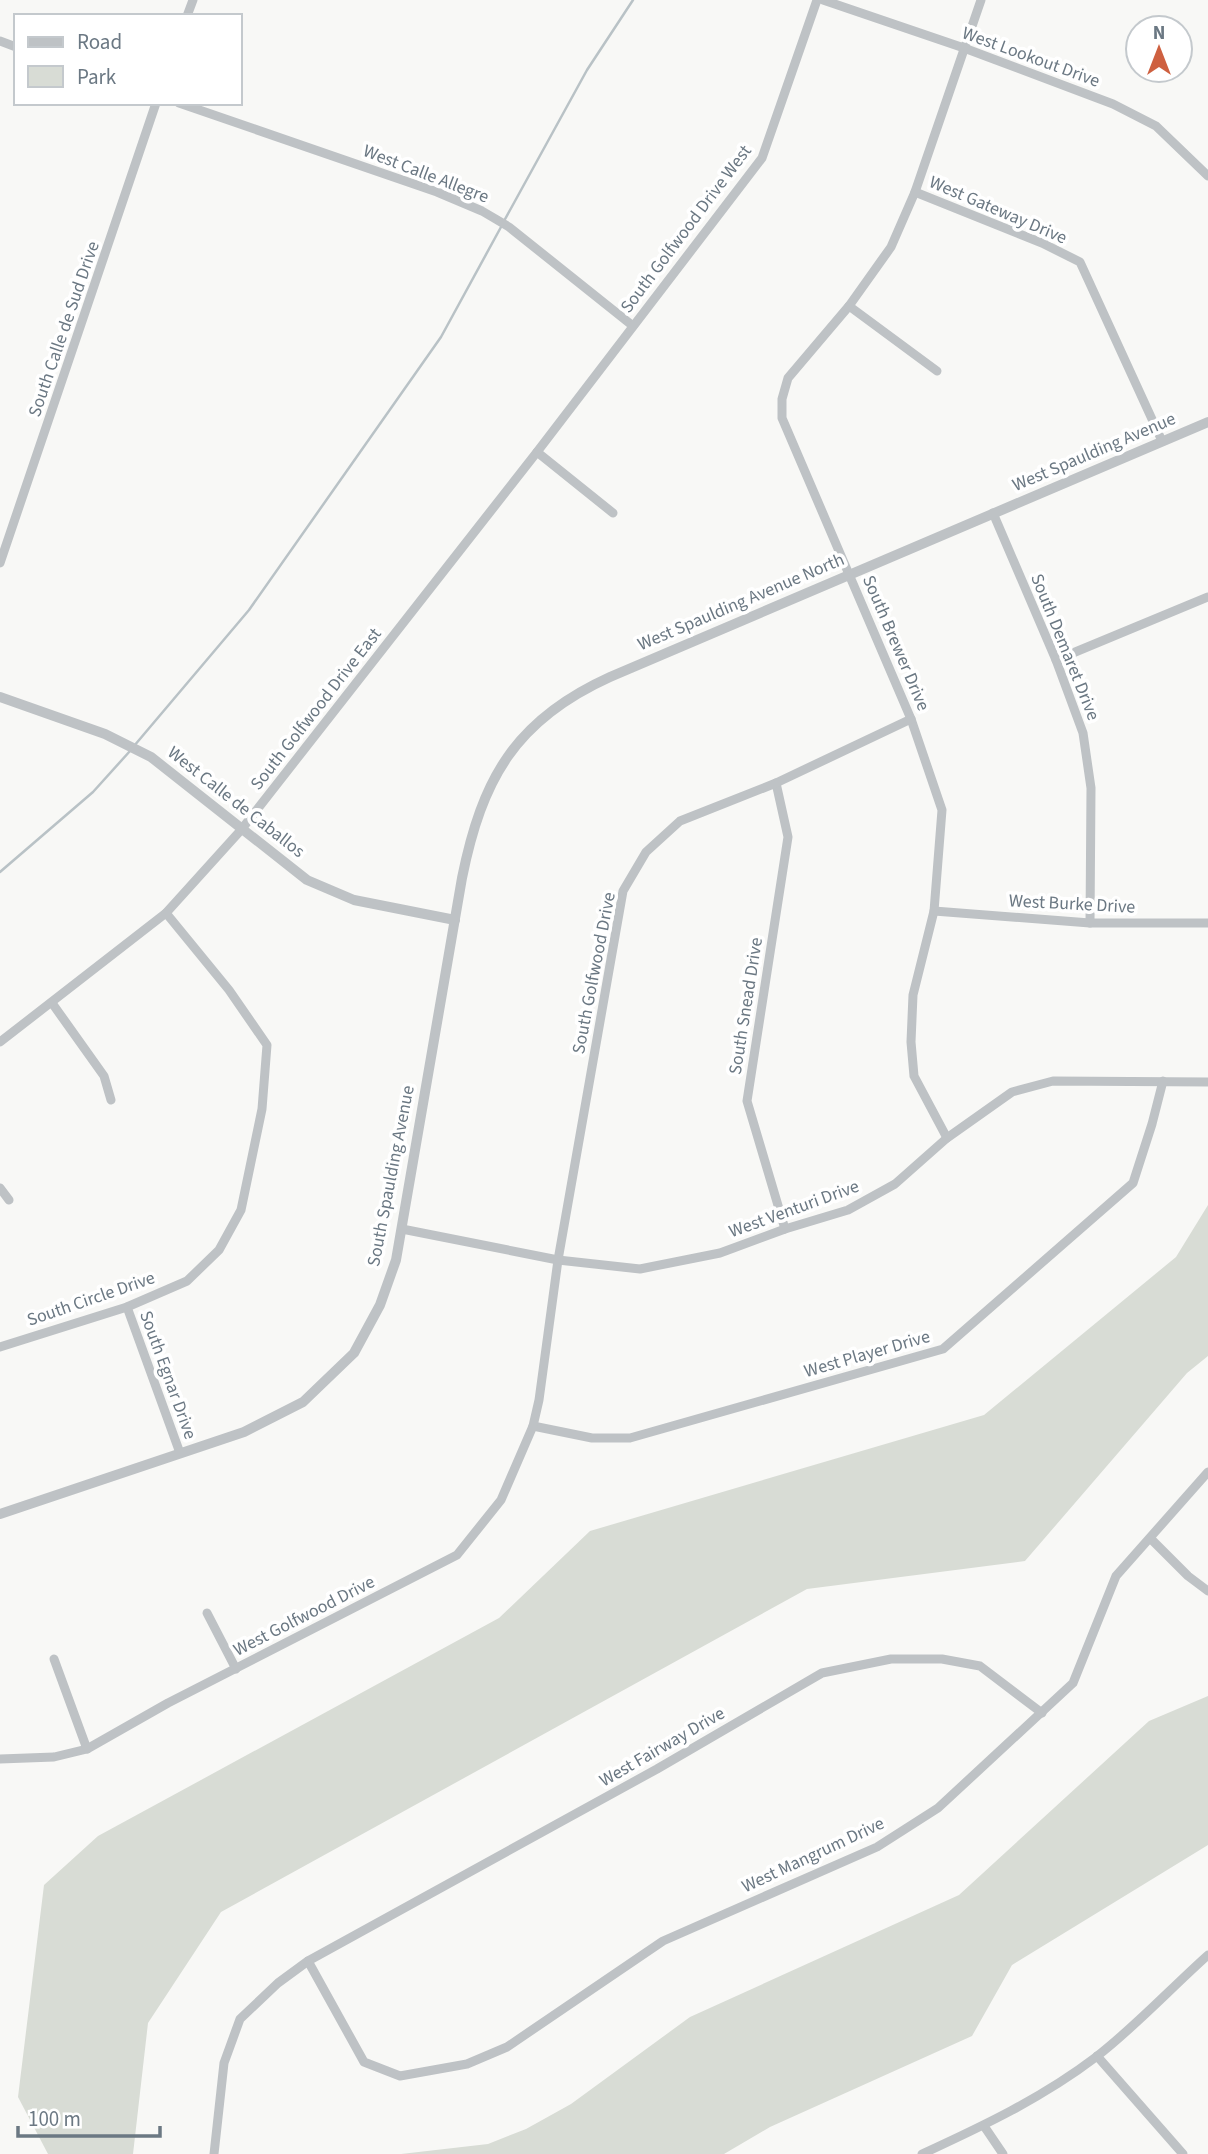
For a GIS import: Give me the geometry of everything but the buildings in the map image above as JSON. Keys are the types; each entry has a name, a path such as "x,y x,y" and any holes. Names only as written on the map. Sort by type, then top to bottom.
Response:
{"street":[{"name":"South Golfwood Drive West","path":"537,452 762,158 817,0"},
{"name":"West Lookout Drive","path":"823,0 964,48 1113,104 1156,126 1208,176"},
{"name":"South Brewer Drive","path":"947,1138 914,1076 911,1042 913,995 934,911 943,810 911,719 782,418 782,399 788,378 849,306 891,247 915,192 981,0"},
{"name":"South Calle de Sud Drive","path":"0,563 155,105"},
{"name":"West Calle Allegre","path":"185,105 437,192 482,211 509,227 633,327"},
{"name":"West Gateway Drive","path":"915,192 1042,243 1080,262 1162,441"},
{"path":"849,306 937,371"},
{"name":"West Spaulding Avenue","path":"993,513 1208,422"},
{"path":"537,452 613,513"},
{"name":"South Golfwood Drive East","path":"0,1042 166,913 241,830 537,452"},
{"name":"West Spaulding Avenue North","path":"516,745 553,709 595,684 993,513"},
{"name":"South Demaret Drive","path":"993,513 1056,660 1083,733 1091,788 1090,923"},
{"path":"1056,660 1208,597"},
{"name":"West Calle de Caballos","path":"0,697 105,734 151,757 307,880 354,900 454,920"},
{"name":"South Golfwood Drive","path":"539,1400 558,1260 623,891 646,852 680,821 776,783 911,719"},
{"name":"South Spaulding Avenue","path":"0,1514 244,1432 303,1402 354,1353 380,1305 396,1260 468,846 492,782 516,745"},
{"name":"South Snead Drive","path":"776,783 788,837 747,1101 785,1229"},
{"name":"West Burke Drive","path":"934,911 1090,923 1208,923"},
{"name":"South Circle Drive","path":"0,1346 127,1307 187,1281 219,1250 241,1210 262,1109 267,1045 229,990 166,913"},
{"path":"52,1003 104,1076 111,1100"},
{"name":"West Venturi Drive","path":"402,1229 558,1260 640,1269 720,1253 785,1229 849,1210 895,1184 947,1138 1012,1092 1053,1081 1208,1082"},
{"name":"West Player Drive","path":"533,1426 592,1438 630,1438 943,1349 1133,1183 1163,1081"},
{"path":"0,1188 9,1199"},
{"name":"South Egnar Drive","path":"127,1307 180,1454"},
{"name":"West Golfwood Drive","path":"0,1759 54,1757 87,1749 168,1703 457,1555 500,1500 533,1426 539,1400"},
{"name":"West Mangrum Drive","path":"308,1961 364,2062 400,2076 467,2064 506,2047 663,1941 877,1847 938,1808 1073,1683 1116,1576 1208,1472"},
{"path":"1151,1539 1188,1576 1208,1591"},
{"path":"207,1614 236,1669"},
{"path":"54,1659 87,1749"},
{"name":"West Fairway Drive","path":"214,2154 224,2063 240,2019 278,1983 308,1961 657,1769 822,1673 891,1659 942,1659 980,1666 1042,1713"},
{"path":"922,2154 1031,2101 1097,2056 1208,1955"},
{"path":"1097,2056 1183,2154"},
{"path":"984,2126 1003,2154"}],"green space":[{"path":"1208,1205 1208,1356 1187,1373 1025,1561 807,1589 221,1912 148,2023 133,2154 48,2154 18,2097 44,1885 98,1836 499,1618 590,1531 984,1415 1176,1257"},
{"path":"1208,1696 1208,1845 1012,1965 972,2036 770,2127 724,2154 401,2154 488,2144 526,2129 571,2104 690,2017 959,1895 1149,1721"}],"waterway":[{"path":"504,221 587,70 633,0"},
{"path":"134,746 249,610 441,337 501,227"},
{"path":"0,872 93,792 130,751"}]}
